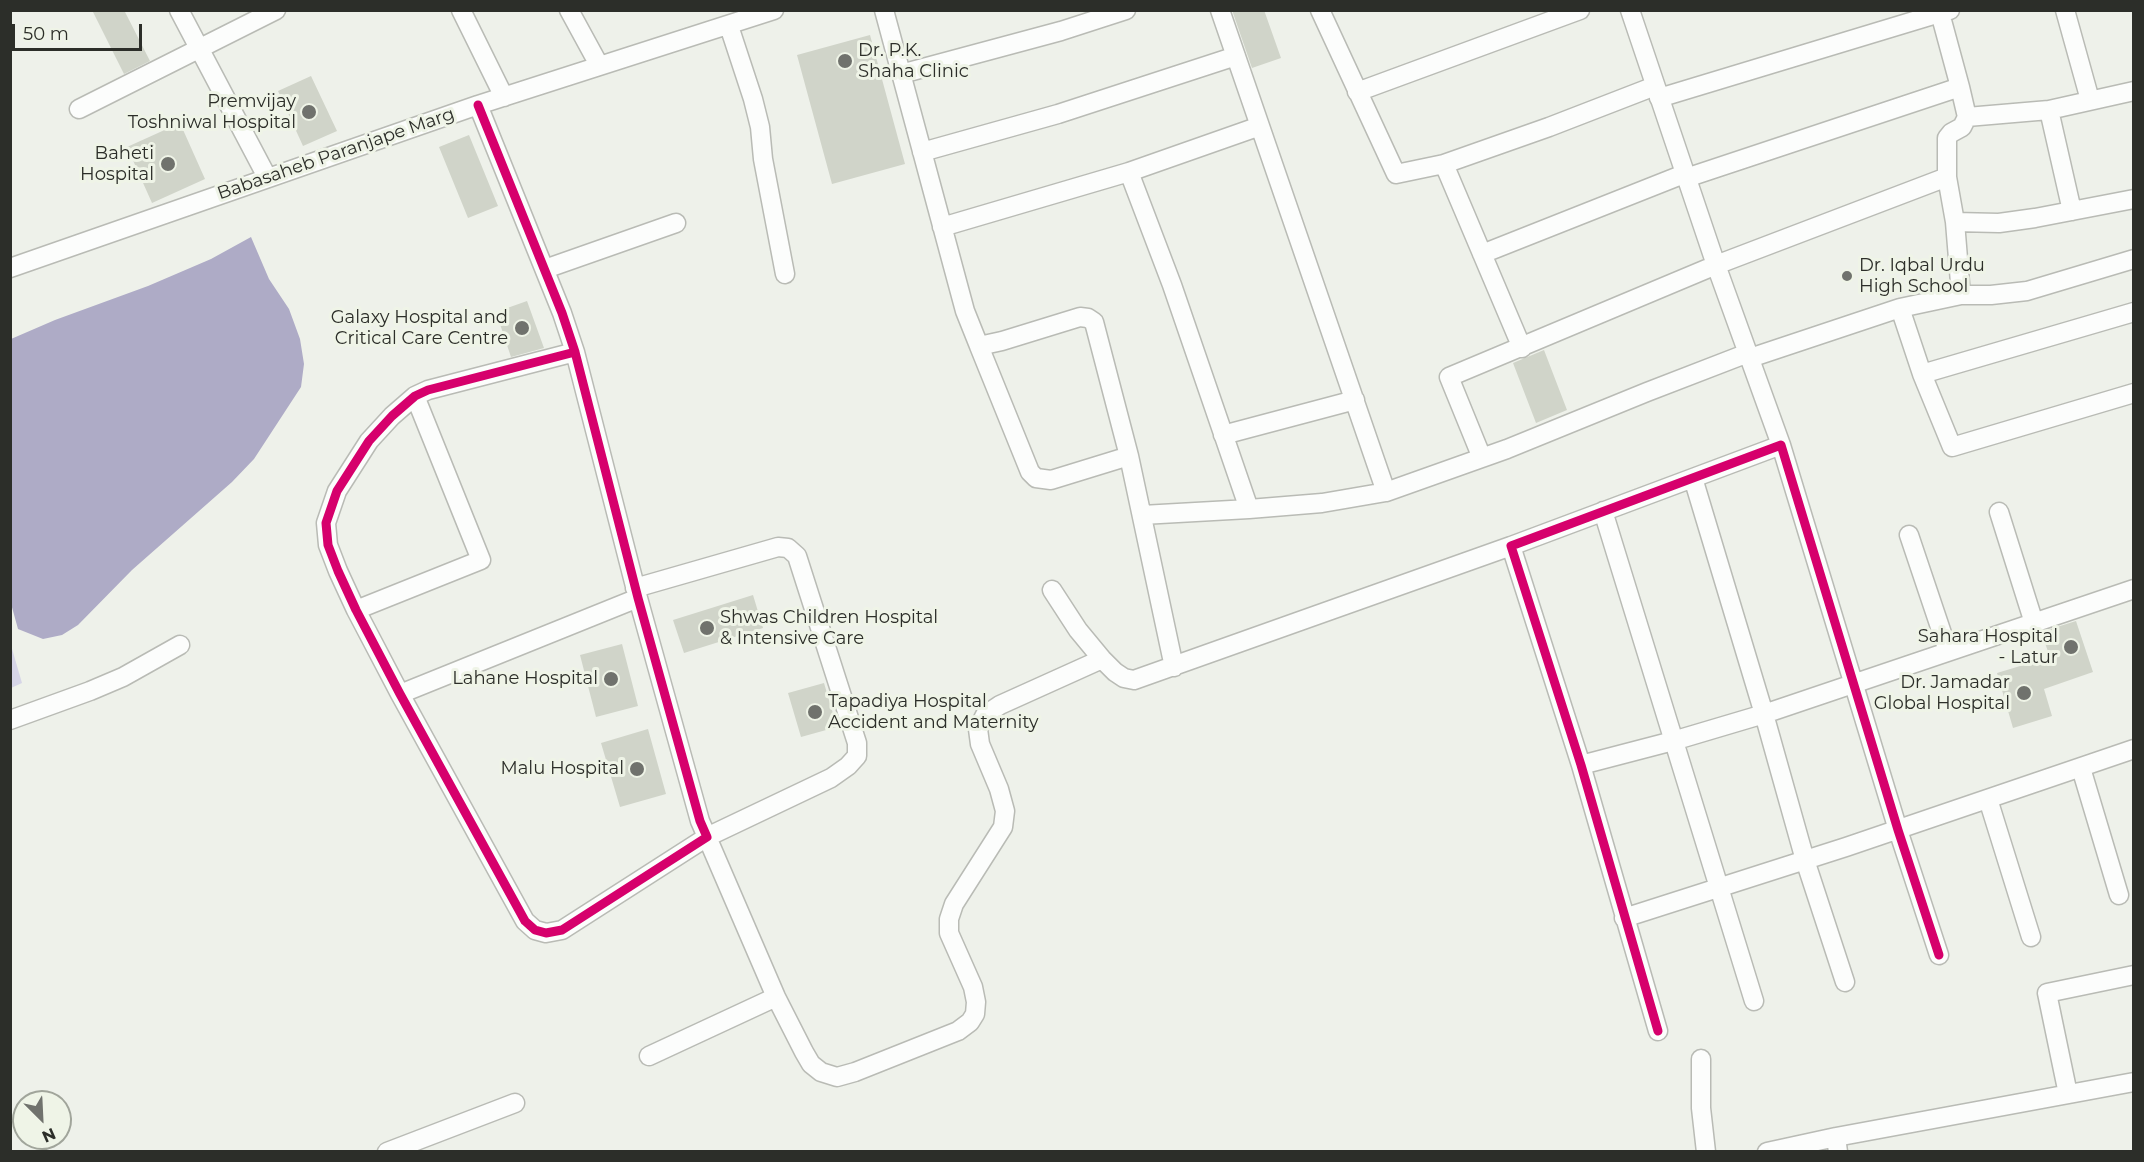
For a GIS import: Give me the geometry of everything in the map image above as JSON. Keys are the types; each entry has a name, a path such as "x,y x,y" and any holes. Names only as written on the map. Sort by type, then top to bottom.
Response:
{"street":[{"path":"179,10 267,177"},
{"path":"79,109 276,10"},
{"path":"461,10 504,97"},
{"path":"569,10 599,65"},
{"path":"884,10 965,311 1030,472 1036,478 1051,480 1129,456"},
{"path":"901,74 1061,31 1126,10"},
{"path":"1220,10 1386,492"},
{"path":"1320,10 1396,174 1444,164 1657,92 1943,11 1967,117 1962,127 1947,138 1947,177 1955,222 1961,295"},
{"path":"1357,92 1580,10"},
{"path":"1632,11 1685,176 1781,445 1852,683 1939,955"},
{"path":"2066,11 2090,100"},
{"name":"Babasaheb Paranjape Marg","path":"10,268 478,105 770,12"},
{"path":"729,26 760,127 763,159 785,274"},
{"path":"922,152 1058,114 1236,56"},
{"path":"1482,254 1685,176 1960,87"},
{"path":"1967,117 2049,110 2133,91"},
{"path":"478,105 545,269 575,351 636,593 700,821 776,997 811,1064 821,1072 837,1077 855,1072 958,1030 970,1022 975,1014 976,1002 973,987 949,933 949,920 954,904 1003,826 1005,811 999,789 980,744 978,729 985,715 1000,705 1102,659"},
{"path":"2049,110 2072,211"},
{"path":"942,228 1129,172 1260,126"},
{"path":"1444,164 1522,348"},
{"path":"1129,172 1172,285 1249,509"},
{"path":"1482,459 1449,377 1716,265 1947,177"},
{"path":"1955,222 1999,223 2133,199"},
{"path":"545,269 676,223"},
{"path":"1142,515 1322,503 1386,492 1482,459 1749,356 1900,308 1961,295 1991,295 2027,291 2133,259"},
{"path":"1900,308 1922,374 1952,447 2133,393"},
{"path":"1922,374 2133,312"},
{"path":"979,346 1080,317 1094,322 1129,456 1174,667"},
{"path":"400,694 636,593 778,547 788,548 796,556 857,743 856,756 848,766 831,778 707,837 562,930 546,933 535,930 525,921 400,694 356,610 328,545 326,523 337,491 369,441 415,396 428,390 575,351"},
{"path":"356,610 481,560 415,396"},
{"path":"1223,435 1355,400"},
{"path":"1052,590 1078,630 1102,659 1124,678 1134,680 1511,546 1781,445"},
{"path":"1693,478 1805,860 1845,982"},
{"path":"1603,512 1754,1001"},
{"path":"1999,512 2034,623"},
{"path":"1909,535 1948,651"},
{"path":"1511,546 1581,765 1658,1031"},
{"path":"1581,765 1764,714 2133,589"},
{"path":"10,720 101,687 180,645"},
{"path":"1624,918 1898,830 2133,749"},
{"path":"2081,768 2119,894"},
{"path":"1988,799 2031,937"},
{"path":"2068,1094 2047,993 2133,975"},
{"path":"649,1056 776,997"},
{"path":"1701,1059 1701,1108 1706,1152"},
{"path":"1767,1152 1837,1144 2133,1082"},
{"path":"387,1152 515,1103"}],"shaded area":[{"path":"251,237 269,279 289,309 300,339 304,364 301,387 254,459 232,482 132,570 78,625 62,635 43,639 18,629 10,600 11,339 55,320 148,286 211,259"},
{"path":"10,642 22,683 11,688 10,688"}],"building":[{"path":"92,10 124,10 150,61 124,74"},
{"path":"1232,10 1264,10 1281,58 1252,68"},
{"path":"870,35 905,164 832,184 797,55"},
{"path":"311,76 337,131 303,146 278,91"},
{"path":"180,123 205,179 152,203 127,147"},
{"path":"469,135 498,206 468,218 439,147"},
{"path":"527,301 544,348 511,357 496,312"},
{"path":"1544,350 1567,410 1536,423 1513,363"},
{"path":"753,595 763,628 684,653 673,620"},
{"path":"2076,621 2093,672 2044,689 2052,716 2013,728 1997,673 2050,657 2041,632"},
{"path":"622,644 638,706 596,717 580,655"},
{"path":"824,683 837,727 801,737 788,693"},
{"path":"648,729 666,794 620,807 601,743"}],"cycle path":[{"path":"478,105 562,313 575,352 638,598 700,821 707,837 562,930 546,933 535,930 525,921 400,694 338,571 328,545 326,523 337,491 369,441 415,396 428,390 575,352"},
{"path":"1658,1031 1581,765 1511,546 1781,445 1898,830 1939,955"}],"place":[{"name":"Dr. P.K. Shaha Clinic","path":"845,61"},
{"name":"Premvijay Toshniwal Hospital","path":"309,112"},
{"name":"Baheti Hospital","path":"168,164"},
{"name":"Dr. Iqbal Urdu High School","path":"1847,276"},
{"name":"Galaxy Hospital and Critical Care Centre","path":"522,328"},
{"name":"Shwas Children Hospital & Intensive Care","path":"707,628"},
{"name":"Sahara Hospital - Latur","path":"2071,647"},
{"name":"Lahane Hospital","path":"611,679"},
{"name":"Dr. Jamadar Global Hospital","path":"2024,693"},
{"name":"Tapadiya Hospital Accident and Maternity","path":"815,712"},
{"name":"Malu Hospital","path":"637,769"}]}
